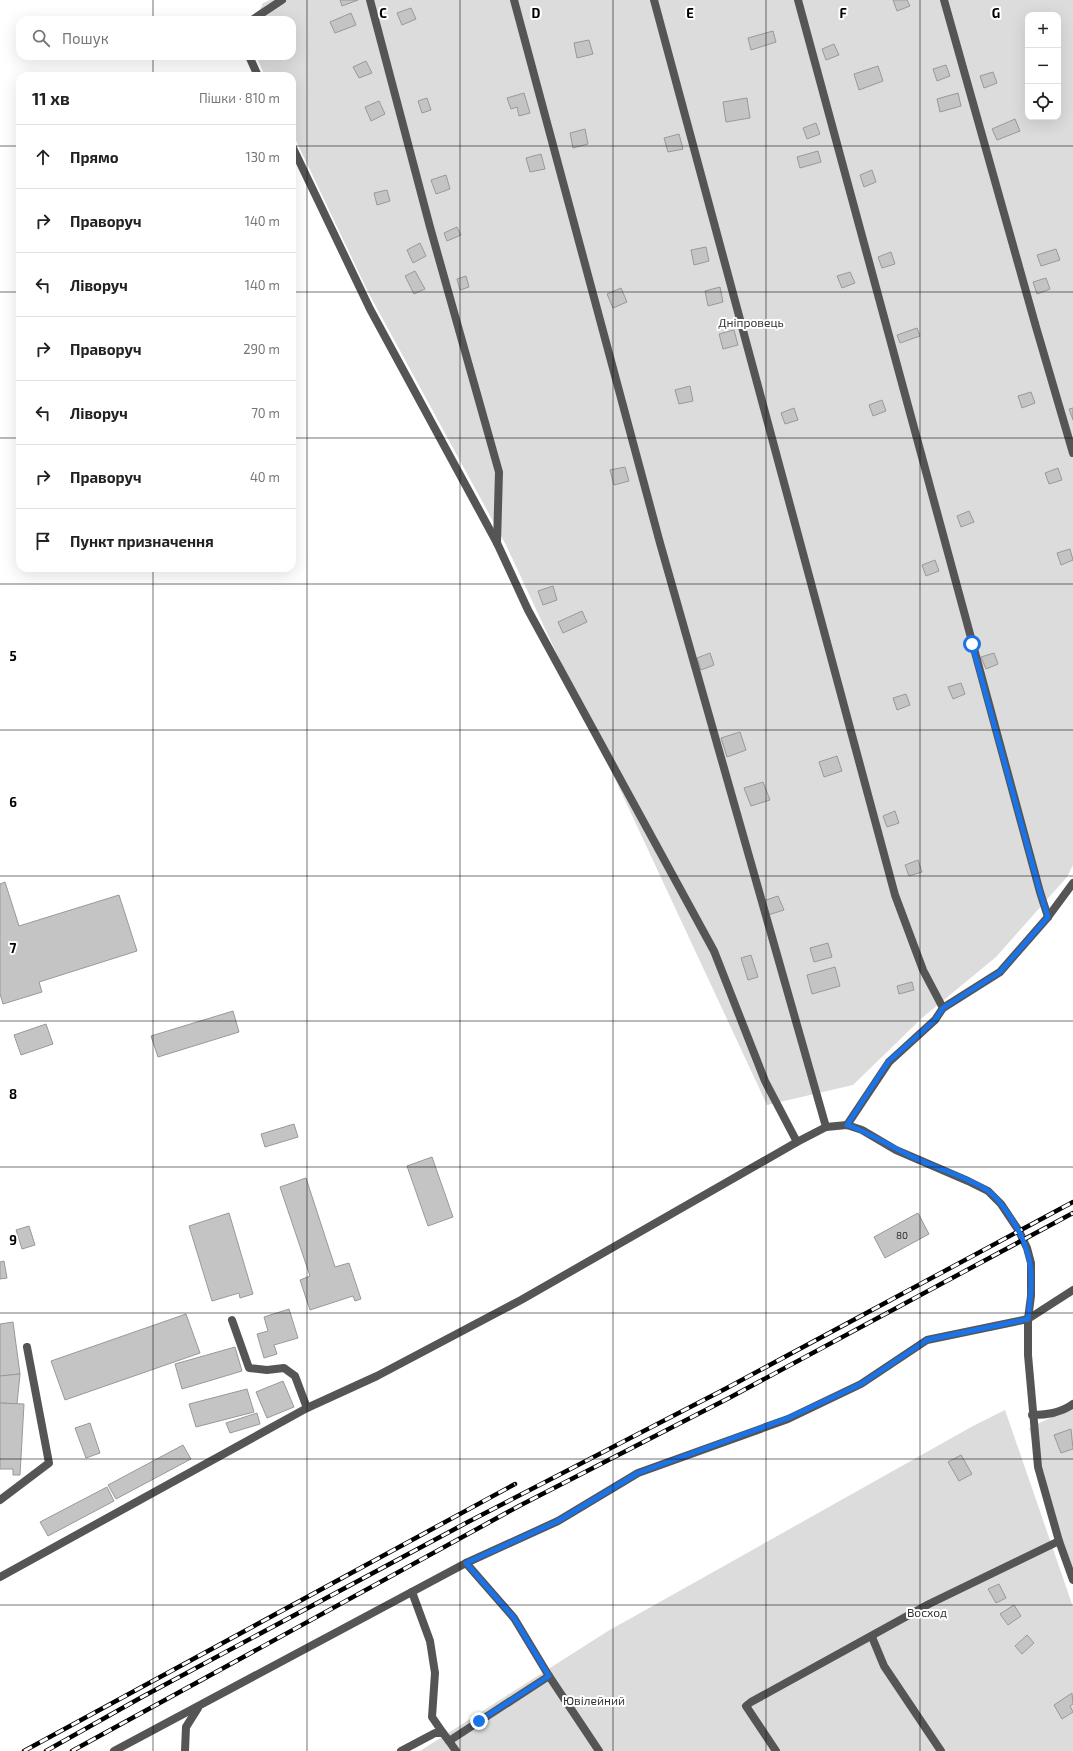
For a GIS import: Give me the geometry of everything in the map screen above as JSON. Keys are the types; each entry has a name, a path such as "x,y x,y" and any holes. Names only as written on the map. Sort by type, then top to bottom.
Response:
{"street":[{"path":"258,16 282,0"},
{"path":"370,0 430,227 499,472 497,543"},
{"path":"514,0 660,543 826,1127"},
{"path":"654,0 895,895 923,970 943,1008"},
{"path":"798,0 972,644 1048,917"},
{"path":"944,0 1036,328 1073,453"},
{"path":"251,60 256,72"},
{"path":"296,154 370,309 497,543 528,610 714,951 765,1081 797,1142"},
{"path":"847,1125 888,1062 935,1020 943,1008 1000,972 1048,917 1073,883"},
{"path":"0,1577 307,1408 377,1376 521,1300 797,1142 826,1127 847,1125 862,1130 903,1153 968,1180 988,1191 1001,1204 1019,1231 1028,1248 1031,1263 1028,1355 1032,1415 1038,1467 1059,1541 1073,1580"},
{"path":"114,1751 466,1563 558,1521 638,1473 788,1418 861,1384 927,1340 1028,1319 1073,1290"},
{"path":"232,1320 249,1368 267,1370 284,1368 295,1376 307,1408"},
{"path":"0,1500 49,1463 27,1347"},
{"path":"1032,1415 1046,1415 1065,1409 1073,1404"},
{"path":"776,1751 746,1706 929,1604 1059,1541"},
{"path":"466,1563 514,1618 549,1676 599,1751"},
{"path":"412,1592 430,1641 435,1673 432,1717 456,1751"},
{"path":"872,1636 884,1666 941,1751"},
{"path":"449,1741 549,1676"},
{"path":"185,1751 186,1727 198,1707"},
{"path":"400,1751 435,1733 443,1733"}],"green space":[{"name":"Дніпровець","path":"270,0 1073,0 1073,865 1067,877 996,957 922,1018 853,1085 767,1105 506,545 368,292 296,140 296,72 263,72 258,60 296,60 296,16 257,16 263,3"},
{"path":"1073,1407 1073,1571 1042,1482 1029,1428"},
{"name":"Восход","path":"1005,1410 1073,1607 1073,1751 420,1751 608,1631 973,1426"}],"building":[{"path":"340,0 358,0 342,6"},
{"path":"893,0 907,0 910,6 897,11"},
{"path":"411,8 416,19 402,25 397,13"},
{"path":"351,13 356,25 335,33 330,22"},
{"path":"773,31 776,42 751,50 748,38"},
{"path":"589,40 593,54 577,58 574,43"},
{"path":"834,44 839,55 826,60 822,49"},
{"path":"366,61 372,73 359,78 353,67"},
{"path":"946,65 950,76 937,81 933,69"},
{"path":"878,66 883,81 859,90 854,74"},
{"path":"993,72 997,83 984,88 980,76"},
{"path":"524,93 530,113 519,116 517,107 511,109 507,98"},
{"path":"958,93 961,106 940,112 937,99"},
{"path":"427,98 431,110 422,113 418,101"},
{"path":"747,98 750,118 726,122 723,102"},
{"path":"379,101 385,114 371,121 365,107"},
{"path":"1015,119 1020,131 997,140 992,129"},
{"path":"816,123 820,134 807,139 803,128"},
{"path":"585,129 588,144 573,148 570,133"},
{"path":"679,134 683,149 668,152 664,138"},
{"path":"818,151 821,162 800,168 797,157"},
{"path":"541,154 545,169 530,172 526,158"},
{"path":"872,170 876,182 864,187 860,175"},
{"path":"446,175 450,189 436,194 431,180"},
{"path":"387,190 390,201 377,205 374,193"},
{"path":"457,227 461,235 447,241 444,233"},
{"path":"420,243 426,256 413,263 407,250"},
{"path":"706,247 709,261 694,265 691,250"},
{"path":"1056,249 1060,260 1041,266 1037,255"},
{"path":"891,252 895,264 882,268 878,257"},
{"path":"415,271 425,289 414,294 405,276"},
{"path":"850,272 855,283 842,288 837,276"},
{"path":"466,276 469,287 460,290 457,279"},
{"path":"1046,278 1050,289 1037,294 1033,282"},
{"path":"720,287 723,302 708,306 705,291"},
{"path":"621,288 627,302 613,308 607,294"},
{"path":"917,328 920,336 900,343 897,335"},
{"path":"734,330 738,345 723,349 719,334"},
{"path":"690,386 693,401 679,404 675,390"},
{"path":"1031,392 1035,403 1022,408 1018,396"},
{"path":"882,400 886,411 873,416 869,405"},
{"path":"794,408 798,420 785,424 781,413"},
{"path":"1073,408 1073,420 1069,409"},
{"path":"625,467 629,481 614,485 610,470"},
{"path":"1058,468 1062,480 1049,484 1045,473"},
{"path":"969,511 974,522 961,527 957,516"},
{"path":"1070,549 1073,560 1061,565 1057,553"},
{"path":"935,560 939,571 926,576 922,565"},
{"path":"553,586 557,600 543,605 538,591"},
{"path":"582,611 587,622 563,633 558,622"},
{"path":"710,653 714,665 701,670 697,658"},
{"path":"994,653 998,664 986,669 981,657"},
{"path":"961,683 965,694 953,699 948,687"},
{"path":"906,694 910,705 897,710 893,698"},
{"path":"740,732 746,750 727,757 721,738"},
{"path":"837,756 842,771 824,777 819,762"},
{"path":"763,782 770,800 751,806 744,788"},
{"path":"895,811 899,823 887,827 883,816"},
{"path":"918,860 922,872 909,876 905,865"},
{"path":"5,882 19,926 119,895 137,951 39,982 42,992 3,1004 0,994 0,884"},
{"path":"778,896 784,910 768,915 763,901"},
{"path":"828,943 832,957 814,962 810,948"},
{"path":"751,955 758,977 748,980 741,958"},
{"path":"835,967 840,986 812,994 807,975"},
{"path":"912,982 914,990 899,994 897,986"},
{"path":"233,1011 239,1032 158,1057 151,1036"},
{"path":"46,1024 53,1044 21,1055 14,1035"},
{"path":"294,1124 298,1137 265,1147 261,1134"},
{"path":"432,1157 453,1217 428,1226 407,1166"},
{"path":"306,1178 335,1267 349,1263 361,1299 355,1301 353,1296 310,1310 300,1280 310,1276 280,1187"},
{"path":"229,1213 253,1294 240,1298 239,1293 212,1301 189,1226"},
{"path":"918,1213 929,1234 885,1258 874,1237"},
{"path":"29,1226 35,1245 22,1249 16,1230"},
{"path":"4,1261 7,1278 0,1279 0,1262"},
{"path":"289,1309 298,1338 274,1345 277,1354 264,1358 257,1334 268,1331 264,1317"},
{"path":"186,1314 200,1353 65,1400 51,1361"},
{"path":"13,1322 20,1374 0,1376 0,1324"},
{"path":"235,1347 242,1371 182,1389 175,1364"},
{"path":"20,1374 17,1404 0,1403 0,1376"},
{"path":"283,1381 294,1407 267,1418 256,1392"},
{"path":"247,1389 254,1412 196,1427 189,1404"},
{"path":"0,1403 24,1404 20,1475 13,1475 13,1469 0,1469"},
{"path":"257,1413 260,1424 230,1433 226,1423"},
{"path":"90,1423 100,1453 86,1458 75,1428"},
{"path":"1071,1429 1073,1449 1061,1453 1054,1435"},
{"path":"183,1445 191,1459 116,1499 108,1485"},
{"path":"961,1455 972,1474 959,1481 948,1462"},
{"path":"107,1487 114,1501 48,1536 40,1522"},
{"path":"999,1584 1006,1598 996,1603 988,1589"},
{"path":"1014,1605 1021,1616 1008,1625 1000,1614"},
{"path":"1027,1635 1034,1643 1022,1654 1015,1646"},
{"path":"1072,1693 1073,1704 1070,1706 1073,1712 1062,1719 1054,1705"}],"railway":[{"path":"46,1751 142,1697 466,1523 725,1389 1073,1202"},
{"path":"72,1751 519,1506 729,1398 1073,1213"},
{"path":"24,1751 515,1484"}],"route":[{"path":"479,1721 549,1676 514,1618 466,1563 558,1521 638,1473 788,1418 861,1384 927,1340 974,1329 1028,1319 1031,1296 1031,1263 1028,1248 1019,1231 1001,1204 988,1191 968,1180 896,1150 862,1130 847,1125 888,1062 935,1020 943,1008 1000,972 1048,917 972,644"}],"park label":[{"name":"Ювілейний","path":"594,1700"}]}
